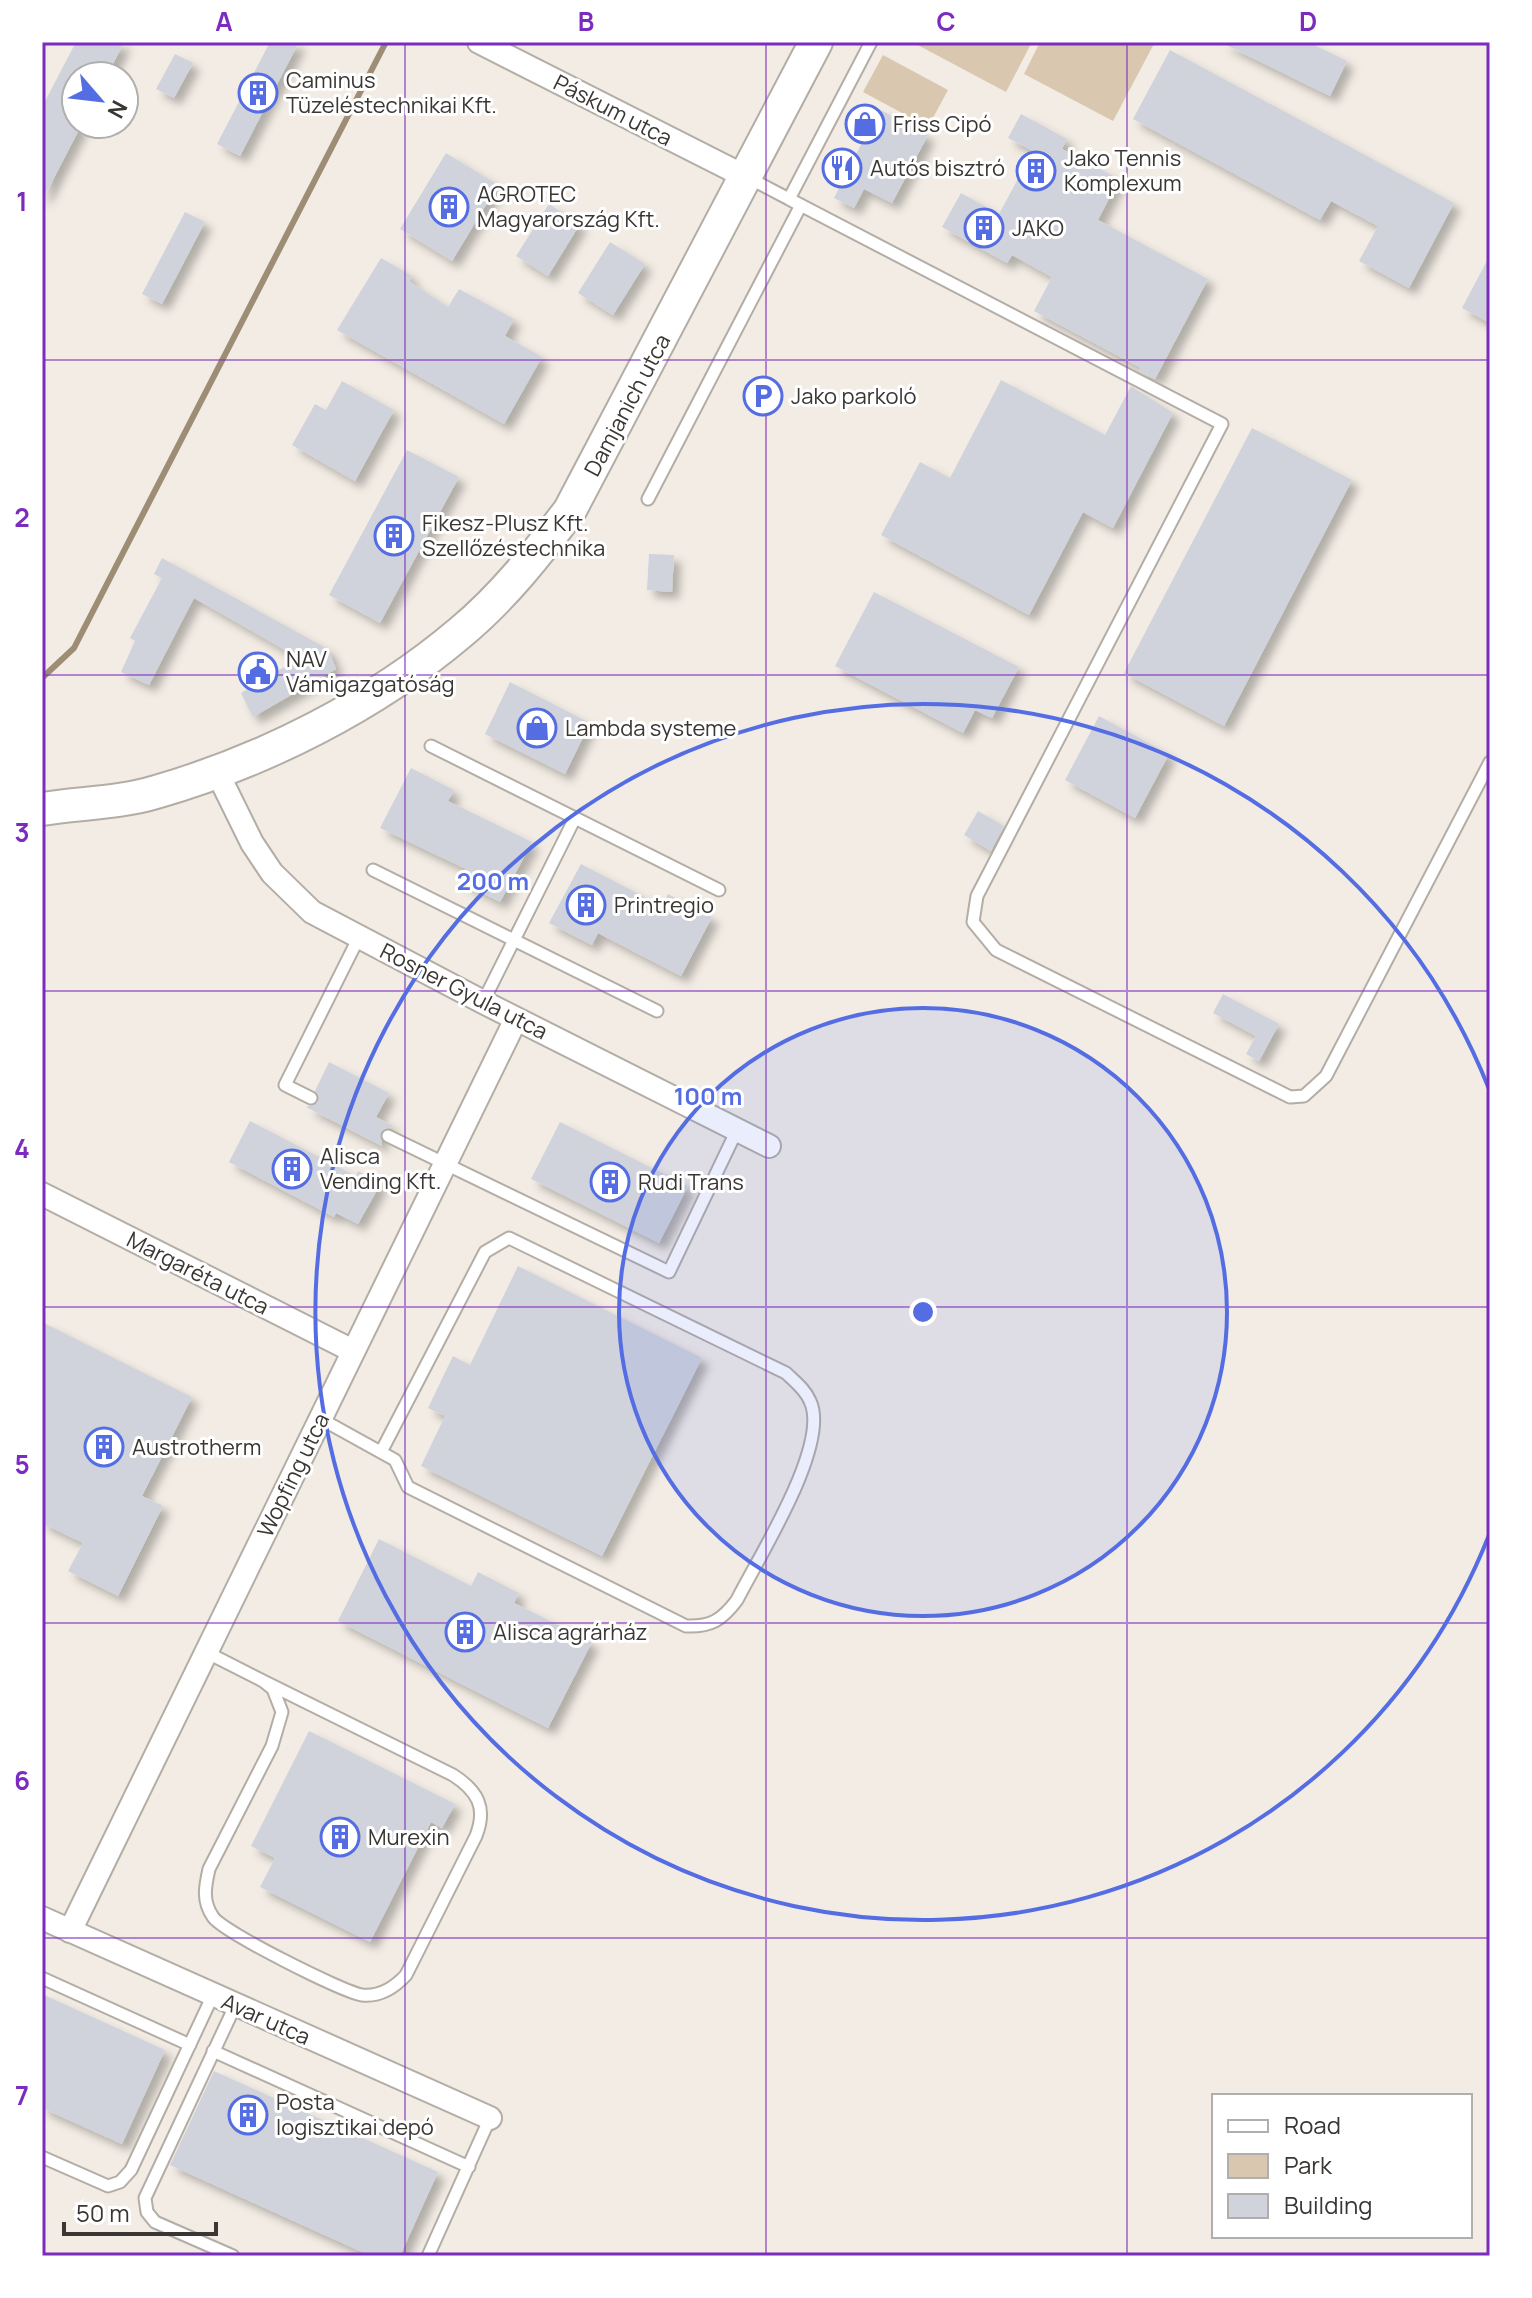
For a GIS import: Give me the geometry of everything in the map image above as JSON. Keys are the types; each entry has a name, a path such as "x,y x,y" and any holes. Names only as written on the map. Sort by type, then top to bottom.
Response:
{"main road":[{"name":"Damjanich utca","path":"42,809 153,793 217,772 325,723 390,684 461,632 531,563 570,510 588,479 816,42"}],"street":[{"name":"Páskum utca","path":"479,42 746,177"},
{"name":"Rosner Gyula utca","path":"217,772 252,843 280,883 312,912 769,1146"},
{"name":"Wopfing utca","path":"70,1931 516,1019"},
{"name":"Margaréta utca","path":"42,1194 353,1351"},
{"name":"Avar utca","path":"42,1918 490,2118"}],"lane":[{"path":"789,199 871,42"},
{"path":"746,177 1222,424 977,896 973,922 996,950 1290,1097 1304,1096 1326,1076 1490,762"},
{"path":"648,499 801,205"},
{"path":"431,746 719,890"},
{"path":"483,1002 575,818"},
{"path":"373,870 657,1011"},
{"path":"311,1098 285,1085 359,937"},
{"path":"388,1136 669,1272 737,1130"},
{"path":"321,1419 395,1460 408,1487 686,1626 704,1627 722,1620 737,1600 809,1457 815,1430 811,1402 786,1373 509,1238 485,1252 381,1452"},
{"path":"206,1652 453,1775 471,1787 479,1800 481,1822 476,1836 406,1975 388,1990 356,1994 220,1926 206,1901 209,1869 280,1727 280,1701 263,1681"},
{"path":"42,1978 190,2045"},
{"path":"42,2157 108,2186 120,2182 131,2170 213,1995"},
{"path":"233,2256 155,2222 147,2212 145,2198 235,2006"},
{"path":"213,2051 469,2167"},
{"path":"428,2256 490,2118"}],"green space":[{"path":"912,42 1032,42 1006,92"},
{"path":"1040,42 1155,42 1113,121 1024,74"},
{"path":"883,55 948,90 928,127 863,92"}],"building":[{"path":"76,42 124,42 115,60 67,60"},
{"name":"Caminus Tüzeléstechnikai Kft.","path":"270,42 299,42 240,156 217,144"},
{"path":"1220,42 1308,42 1347,61 1330,96"},
{"path":"1170,50 1454,203 1409,288 1359,261 1378,226 1331,201 1320,220 1133,119"},
{"path":"175,54 193,63 174,98 156,89"},
{"path":"60,73 60,140 74,140 42,201 42,107"},
{"path":"879,109 928,135 892,203 864,189 854,208 834,198"},
{"path":"1021,114 1067,139 1062,149 1119,179 1098,220 1208,279 1155,379 1139,371 1141,368 1034,311 1052,277 1012,255 1007,263 942,227 961,193 999,214 1033,151 1008,138"},
{"name":"AGROTEC Magyarország Kft.","path":"446,153 498,185 452,261 400,229"},
{"path":"549,204 580,224 548,276 516,256"},
{"path":"185,212 205,222 162,304 142,294"},
{"path":"610,242 645,264 613,315 578,293"},
{"path":"1490,255 1490,323 1462,308"},
{"path":"381,258 412,276 409,281 448,307 459,289 514,319 505,336 542,357 504,424 337,330"},
{"path":"1001,380 1105,435 1131,386 1173,413 1113,528 1083,512 1029,615 881,535 920,462 950,478"},
{"path":"342,381 394,410 355,481 292,445 315,404 326,410"},
{"path":"1252,428 1352,480 1224,726 1124,673"},
{"name":"Fikesz-Plusz Kft. Szellőzéstechnika","path":"407,450 459,477 380,623 329,595"},
{"path":"649,554 674,555 672,592 647,590"},
{"path":"162,558 328,649 336,669 253,717 241,693 299,658 194,598 149,685 121,672 135,641 130,638 162,578 154,574"},
{"path":"874,592 1019,667 992,718 975,710 963,733 835,666"},
{"name":"Lambda systeme","path":"510,682 590,723 565,774 485,734"},
{"path":"1099,716 1169,754 1135,818 1065,780"},
{"path":"411,768 454,790 448,801 532,842 500,902 459,881 466,869 380,828"},
{"path":"978,811 1004,826 991,851 964,835"},
{"path":"581,864 662,906 668,894 712,917 681,976 598,933 592,945 549,923"},
{"path":"1223,994 1279,1024 1259,1061 1246,1054 1256,1036 1213,1013"},
{"path":"329,1062 389,1093 376,1117 393,1126 381,1132 382,1146 306,1107 318,1102 315,1091"},
{"name":"Alisca Vending Kft.","path":"250,1121 356,1176 358,1171 381,1183 358,1224 336,1213 334,1217 229,1162"},
{"name":"Rudi Trans","path":"560,1122 688,1186 659,1243 531,1179"},
{"path":"518,1266 702,1358 602,1556 421,1466 445,1416 428,1408 453,1356 470,1365"},
{"name":"Austrotherm","path":"42,1322 192,1397 142,1496 163,1506 118,1596 68,1571 83,1543 42,1523"},
{"name":"Alisca agrárház","path":"379,1539 471,1586 478,1572 519,1593 514,1603 592,1642 548,1728 338,1621"},
{"name":"Murexin","path":"309,1731 455,1804 442,1828 431,1822 370,1942 260,1887 275,1858 251,1846"},
{"path":"42,1994 165,2050 122,2144 42,2108"},
{"name":"Posta logisztikai depó","path":"214,2071 438,2172 400,2256 371,2256 170,2165"}],"waterway":[{"path":"42,678 74,648 386,42"}],"place":[{"name":"Caminus Tüzeléstechnikai Kft.","path":"258,93"},
{"name":"Friss Cipó","path":"865,124"},
{"name":"Autós bisztró","path":"842,168"},
{"name":"Jako Tennis Komplexum","path":"1036,171"},
{"name":"AGROTEC Magyarország Kft.","path":"449,207"},
{"name":"JAKO","path":"984,228"},
{"name":"Jako parkoló","path":"763,396"},
{"name":"Fikesz-Plusz Kft. Szellőzéstechnika","path":"394,536"},
{"name":"NAV Vámigazgatóság","path":"258,672"},
{"name":"Lambda systeme","path":"537,728"},
{"name":"Printregio","path":"586,905"},
{"name":"Alisca Vending Kft.","path":"292,1169"},
{"name":"Rudi Trans","path":"610,1182"},
{"name":"Austrotherm","path":"104,1447"},
{"name":"Alisca agrárház","path":"465,1632"},
{"name":"Murexin","path":"340,1837"},
{"name":"Posta logisztikai depó","path":"248,2115"}]}
